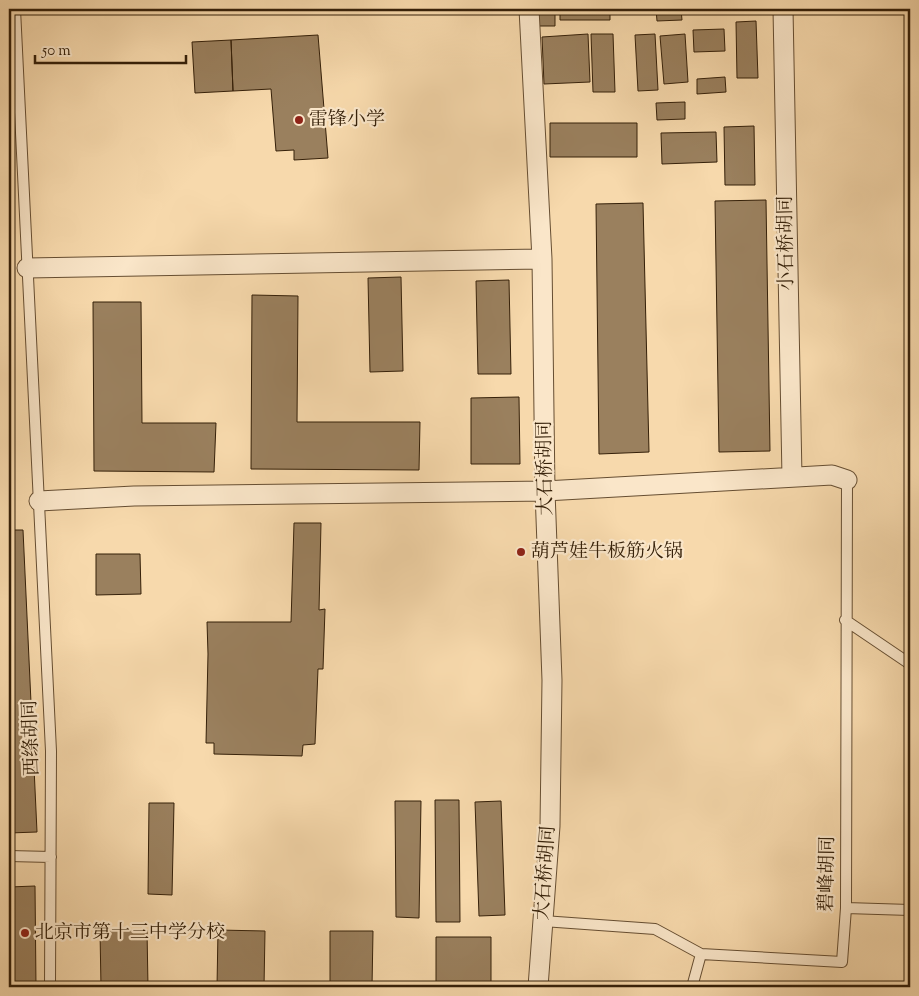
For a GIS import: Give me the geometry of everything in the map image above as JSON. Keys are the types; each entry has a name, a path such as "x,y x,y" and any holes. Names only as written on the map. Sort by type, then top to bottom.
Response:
{"street":[{"name":"大石桥胡同","path":"529,9 542,259 545,490 552,680 550,826 538,987"},
{"name":"小石桥胡同","path":"783,9 792,477"},
{"path":"27,268 542,259"},
{"path":"39,501 134,496 545,490 832,475 846,480"}],"lane":[{"name":"西绦胡同","path":"15,9 51,751 50,987"},
{"name":"碧峰胡同","path":"543,920 655,930 701,954 842,962 846,908 846,480"},
{"path":"846,620 910,664"},
{"path":"9,856 51,857"},
{"path":"846,908 910,910"},
{"path":"692,987 701,954"}],"building":[{"path":"533,9 555,9 555,26 533,26"},
{"path":"560,9 610,9 610,20 560,20"},
{"path":"656,9 681,9 682,20 657,21"},
{"path":"756,21 758,78 737,78 736,22"},
{"path":"724,29 725,51 694,52 693,30"},
{"path":"588,34 590,82 544,84 542,37"},
{"path":"591,34 613,34 615,92 593,92"},
{"path":"655,34 658,90 638,91 635,35"},
{"path":"685,34 688,82 664,84 660,36"},
{"name":"雷锋小学","path":"318,35 328,158 294,160 294,150 276,151 271,89 233,91 231,40"},
{"path":"231,40 233,91 195,93 192,42"},
{"path":"725,77 726,92 697,94 697,79"},
{"path":"685,102 685,119 657,120 656,103"},
{"path":"550,123 637,123 637,157 550,157"},
{"path":"754,126 755,185 725,185 724,127"},
{"path":"716,132 717,162 662,164 661,133"},
{"path":"766,200 770,451 719,452 715,201"},
{"path":"643,203 649,452 599,454 596,204"},
{"path":"401,277 403,371 370,372 368,278"},
{"path":"509,280 511,374 478,374 476,281"},
{"path":"9,286 13,286 12,430 9,430"},
{"path":"252,295 298,296 297,422 420,422 419,470 251,469"},
{"path":"93,302 141,302 142,423 216,423 214,472 94,471"},
{"path":"519,397 520,464 471,464 471,398"},
{"path":"294,523 321,523 319,610 325,609 323,669 318,669 315,744 303,745 302,756 214,754 214,743 206,743 207,622 291,622"},
{"path":"9,530 23,530 37,832 9,833"},
{"path":"96,554 140,554 141,594 96,595"},
{"path":"435,800 459,800 460,922 436,922"},
{"path":"395,801 421,801 419,918 396,917"},
{"path":"501,801 505,915 479,916 475,802"},
{"path":"149,803 174,803 172,895 148,894"},
{"name":"北京市第十三中学分校","path":"35,886 36,987 9,987 9,887"},
{"path":"147,930 148,987 101,987 100,931"},
{"path":"218,930 265,931 264,987 217,987"},
{"path":"330,931 373,931 372,987 330,987"},
{"path":"436,937 491,937 491,987 436,987"}],"place":[{"name":"雷锋小学","path":"299,120"},
{"name":"葫芦娃牛板筋火锅","path":"521,552"},
{"name":"北京市第十三中学分校","path":"25,933"}]}
